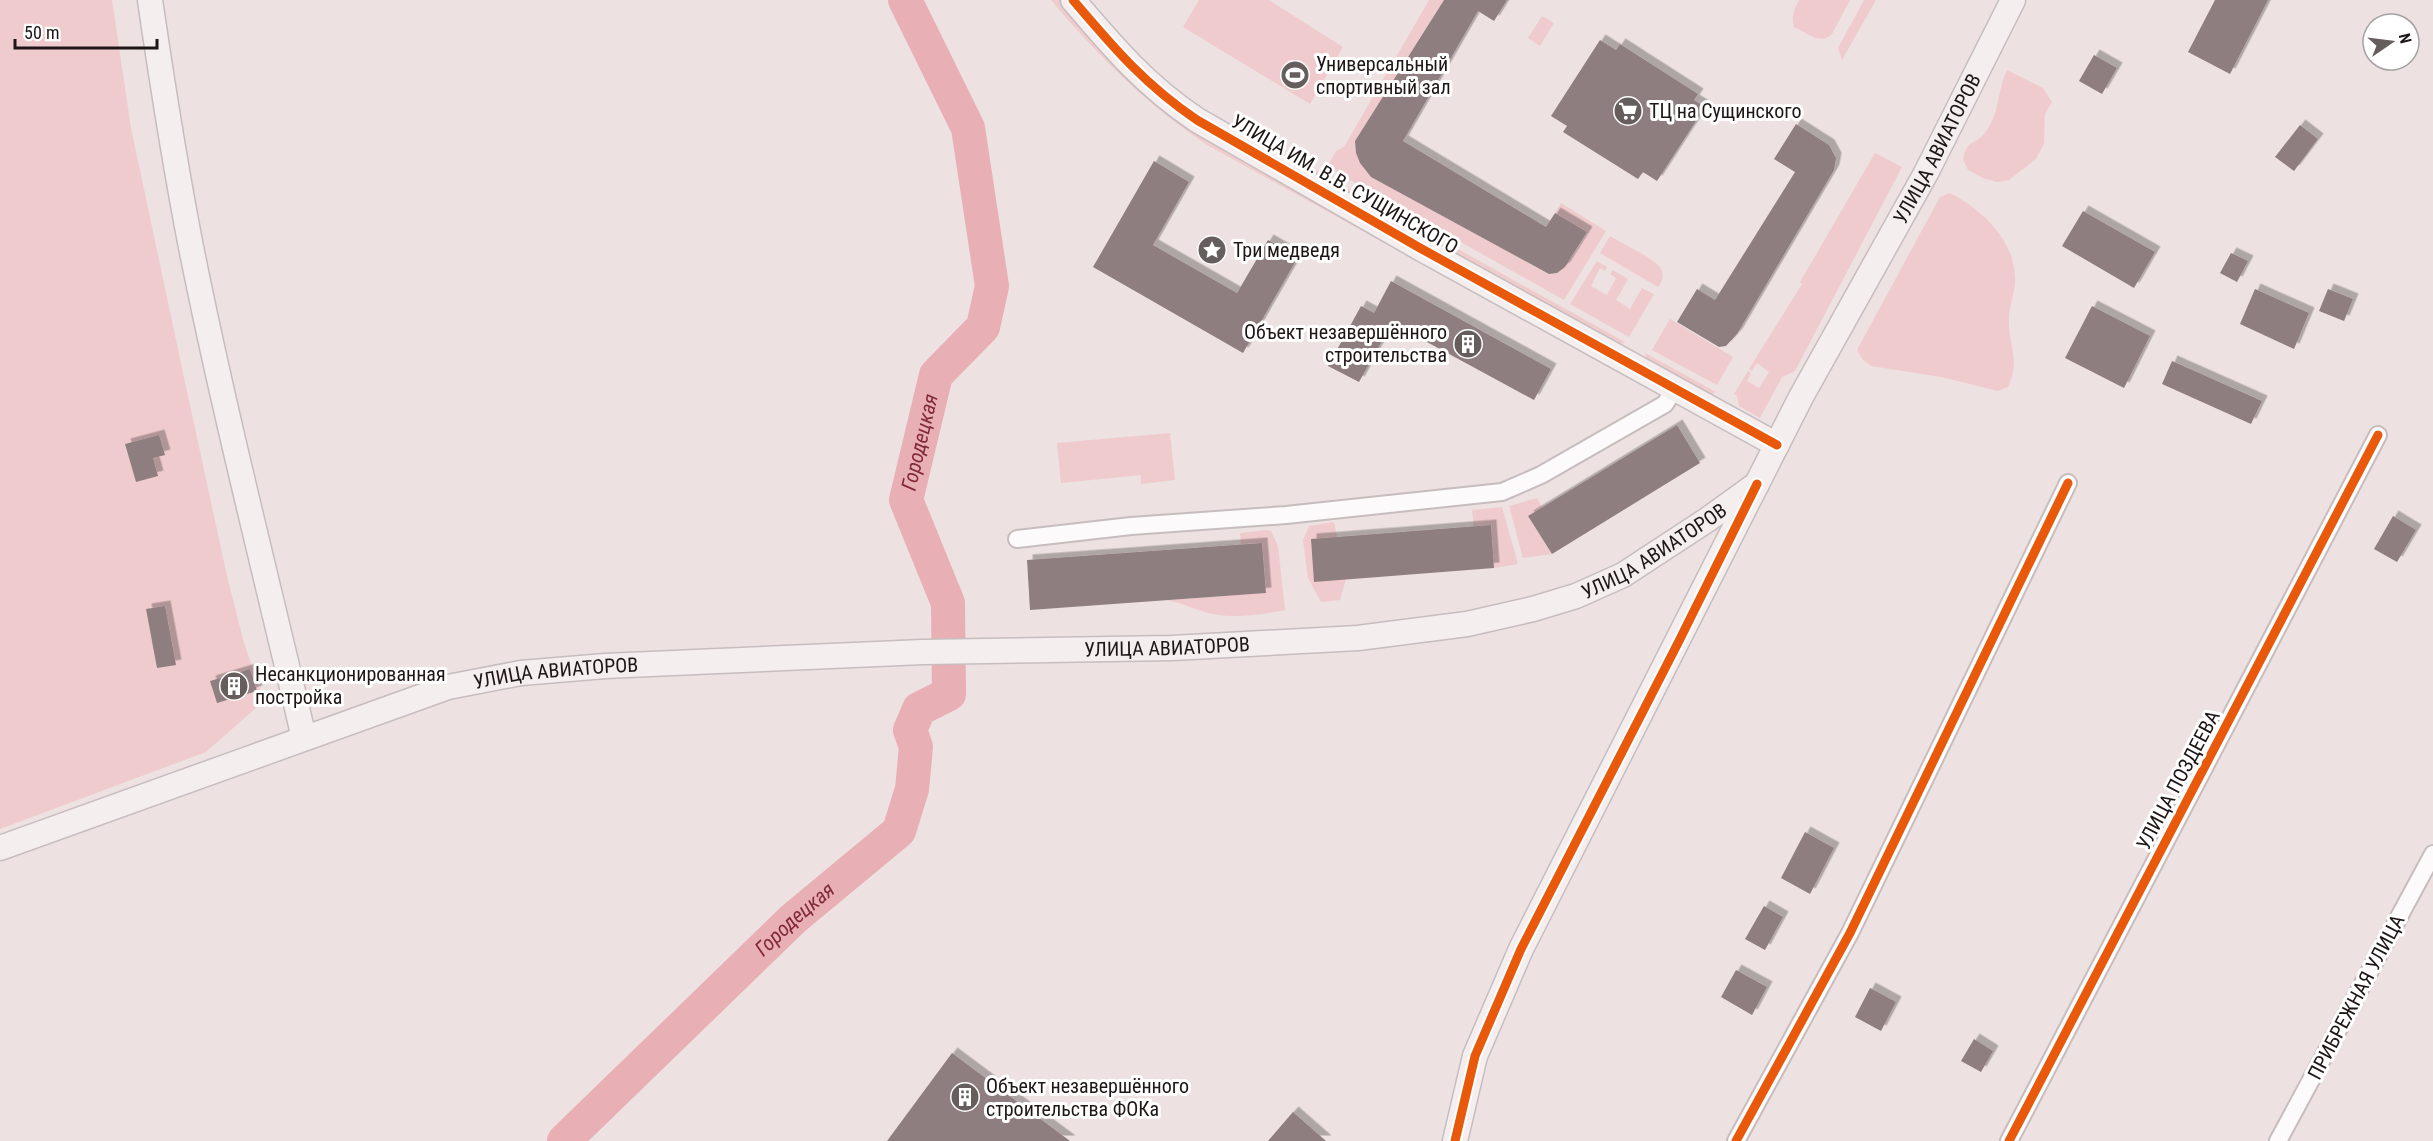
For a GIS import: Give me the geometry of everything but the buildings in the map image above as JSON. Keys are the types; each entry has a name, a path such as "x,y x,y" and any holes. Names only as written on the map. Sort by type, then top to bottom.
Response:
{"main road":[{"path":"150,0 165,103 191,247 304,738"},
{"name":"УЛИЦА ИМ. В.В. СУЩИНСКОГО","path":"1073,0 1125,62 1168,100 1197,120 1420,248 1777,445"},
{"name":"УЛИЦА АВИАТОРОВ","path":"0,848 448,687 521,673 605,666 923,652 1172,648 1358,638 1467,624 1576,596 1623,575 1757,484 1926,173 2013,0"},
{"path":"1455,1141 1475,1056 1521,948 1757,484"}],"street":[{"path":"1017,539 1131,526 1286,515 1502,492 1541,475 1665,404 1675,388"},
{"name":"УЛИЦА ПОЗДЕЕВА","path":"2009,1141 2378,435"},
{"path":"1736,1141 1850,933 2067,483"},
{"name":"ПРИБРЕЖНАЯ УЛИЦА","path":"2278,1141 2433,854"}],"shaded area":[{"path":"0,0 112,0 131,128 227,576 244,643 264,701 206,752 0,829"},
{"path":"1051,0 1060,0 1094,39 1150,94 1211,142 1655,388 1657,394 1209,146 1165,114 1125,79"},
{"name":"Универсальный спортивный зал","path":"1199,0 1269,0 1343,47 1310,104 1183,27"},
{"path":"1429,0 1444,0 1355,141 1360,160 1372,177 1549,274 1556,272 1567,263 1587,233 1555,213 1561,203 1606,231 1564,300 1327,167 1336,151 1344,147"},
{"path":"1799,0 1850,0 1832,34 1823,39 1813,37 1794,27 1794,13"},
{"path":"1864,0 1876,0 1842,60 1838,48"},
{"path":"1542,16 1554,23 1540,46 1528,38"},
{"path":"2007,70 2043,88 2052,102 2045,114 2044,144 2036,159 2009,180 1997,182 1968,170 1963,159 1969,145 1984,134 1993,119"},
{"path":"1875,153 1902,167 1795,371 1782,377 1760,418 1739,406 1737,396 1734,394 1748,371 1751,373 1747,381 1759,388 1769,372 1757,363 1752,371 1749,369 1802,284 1800,282"},
{"path":"1314,169 1625,342 1617,345 1324,182 1316,175"},
{"path":"1950,193 1973,208 1994,227 2009,250 2013,263 2015,282 2009,329 2014,368 2008,387 1998,391 1941,377 1871,366 1862,359 1857,350 1940,197"},
{"path":"1610,236 1658,265 1663,276 1658,287 1600,253"},
{"path":"1597,261 1607,267 1605,271 1600,268 1591,286 1607,295 1616,278 1610,274 1613,270 1628,279 1616,300 1630,309 1642,288 1654,294 1629,337 1570,304"},
{"path":"1670,319 1733,357 1717,385 1652,350"},
{"path":"1645,353 1716,392 1708,395 1647,361"},
{"path":"1170,433 1175,480 1141,484 1141,475 1061,483 1057,443"},
{"path":"1537,498 1542,507 1528,516 1552,554 1523,558 1509,506"},
{"path":"1502,507 1518,564 1494,568 1491,526 1474,527 1472,510"},
{"path":"1334,522 1346,579 1340,600 1321,602 1308,578 1303,540 1309,526"},
{"path":"1271,531 1278,546 1285,610 1226,616 1167,600 1265,593 1262,543 1241,544 1240,533"}],"waterway":[{"name":"Городецкая","path":"564,1141 793,919 899,831 912,789 916,747 910,730 919,709 949,694 948,603 906,500 936,375 983,327 992,286 968,128 905,0"}],"cycle path":[{"path":"1073,0 1145,79 1197,120 1420,248 1777,445"},
{"path":"2009,1141 2378,435"},
{"path":"1736,1141 1850,933 2068,483"},
{"path":"1455,1141 1475,1056 1521,949 1757,484"}],"place":[{"name":"Универсальный спортивный зал","path":"1295,75"},
{"name":"ТЦ на Сущинского","path":"1628,111"},
{"name":"Три медведя","path":"1212,250"},
{"name":"Объект незавершённого строительства","path":"1468,344"},
{"name":"Несанкционированная постройка","path":"234,686"},
{"name":"Объект незавершённого строительства ФОКа","path":"965,1097"}]}
